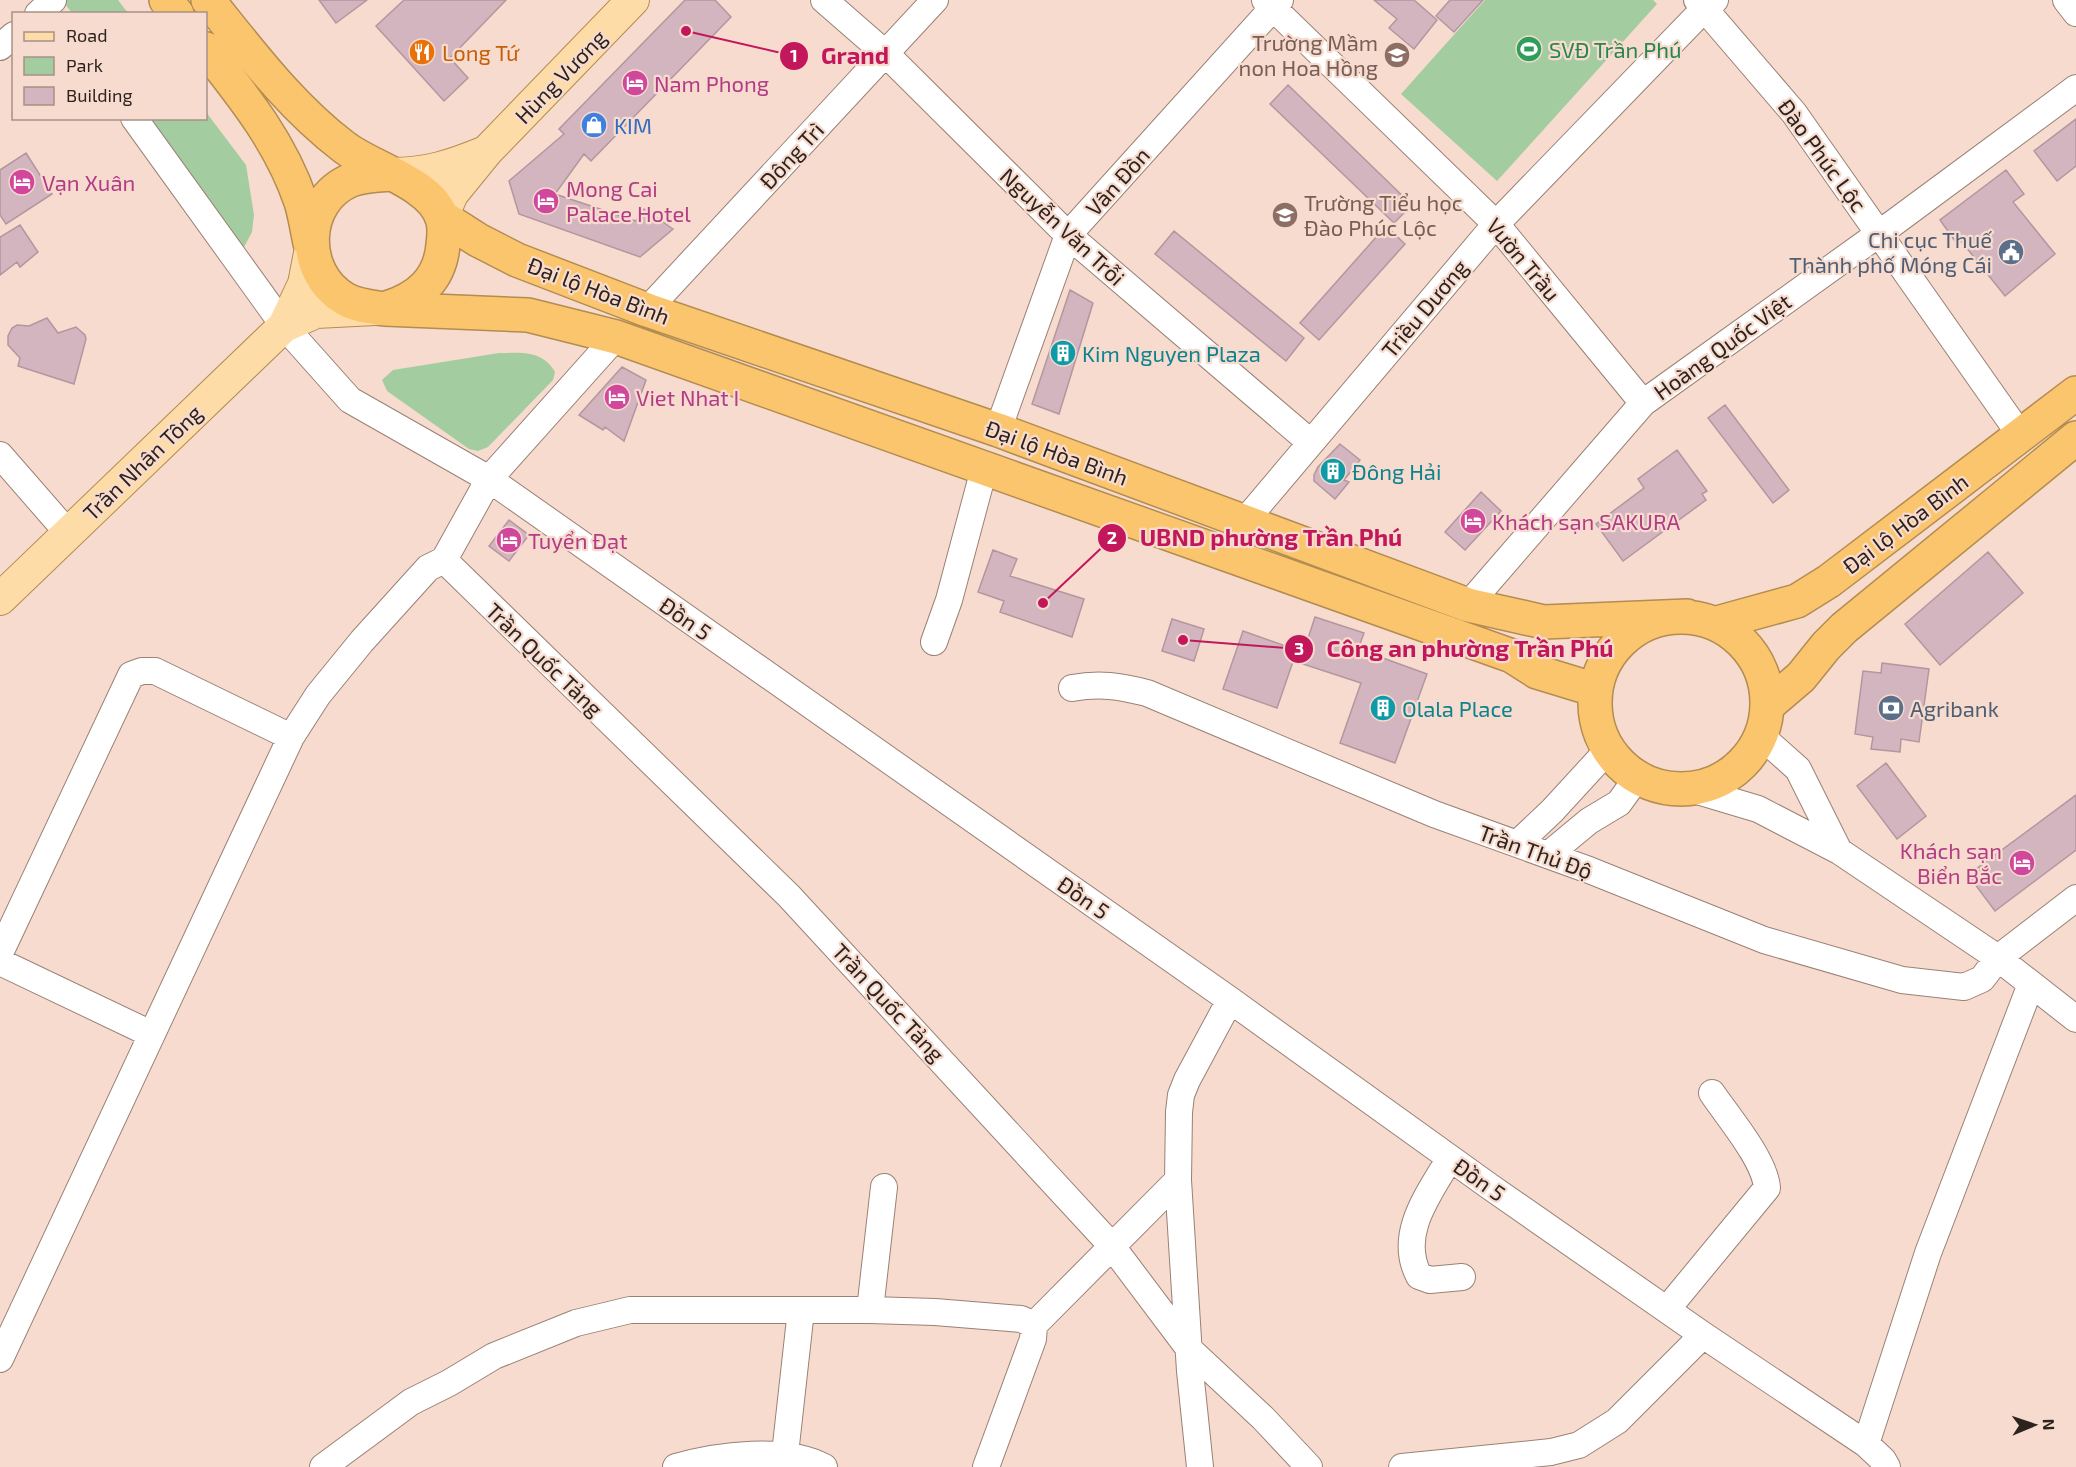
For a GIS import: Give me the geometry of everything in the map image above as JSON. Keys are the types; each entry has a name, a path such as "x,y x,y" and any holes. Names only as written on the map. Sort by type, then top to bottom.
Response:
{"highway":[{"path":"166,0 175,12"},
{"path":"207,50 253,109 274,141 301,202 318,269 329,286 346,299 365,307 385,309 405,302 422,291 435,275 442,256 444,236 442,217 420,190 345,148 305,113 277,86 208,0"},
{"path":"311,248 313,229 320,209 332,192 350,181 369,175 392,174"},
{"name":"Đại lộ Hòa Bình","path":"442,217 478,240 517,260 647,310 998,430 1468,605 1544,622 1702,620 1797,601 1838,574 2076,393"},
{"name":"Đại lộ Hòa Bình","path":"385,309 528,315 616,338 1512,656 1537,672 1596,690"},
{"path":"616,338 647,310"},
{"path":"984,469 998,430"},
{"path":"2021,436 2041,466"},
{"name":"Đại lộ Hòa Bình","path":"1691,789 1713,783 1733,772 1750,756 1764,721 1826,646 1844,628 2076,438"},
{"path":"1223,554 1239,520"},
{"path":"1691,789 1663,788 1637,778 1608,750 1596,721 1596,690 1606,659 1627,635 1655,620 1702,620 1743,642 1757,661 1765,682 1764,721"}],"main road":[{"name":"Hùng Vương","path":"442,217 452,194 487,151 633,0"},
{"path":"392,174 416,174 445,168 487,151"},
{"path":"284,326 304,284 311,248"},
{"path":"284,326 316,312 385,309"},
{"name":"Trần Nhân Tông","path":"0,599 284,326"}],"street":[{"path":"40,12 53,0"},
{"name":"Nguyễn Văn Trỗi","path":"824,0 886,54 1068,235 1310,442"},
{"name":"Đông Trì","path":"647,310 935,0"},
{"path":"2066,0 2076,13"},
{"name":"Vườn Trầu","path":"1273,3 1496,224 1643,403"},
{"name":"Vân Đồn","path":"998,430 1068,235 1273,3"},
{"name":"Triều Dương","path":"1239,520 1310,442 1496,224 1706,3"},
{"name":"Đào Phúc Lộc","path":"1706,3 1794,113 2021,436"},
{"path":"0,47 12,37"},
{"name":"Hoàng Quốc Việt","path":"1468,605 1643,403 1880,233 2076,88"},
{"path":"135,120 284,326"},
{"name":"Đồn 5","path":"284,326 350,400 489,479 1230,1000 1450,1158 1668,1308 1703,1335 1866,1444 1887,1467"},
{"path":"0,1359 291,737 318,695 362,641 428,568 444,560 489,479 616,338"},
{"path":"0,455 68,533"},
{"path":"934,642 949,600 984,469"},
{"name":"Trần Quốc Tảng","path":"444,560 789,896 857,967 1111,1245 1190,1350 1263,1418 1309,1467"},
{"path":"0,953 131,675 142,670 154,671 291,737"},
{"name":"Trần Thủ Độ","path":"1072,688 1094,684 1118,686 1147,693 1434,814 1548,855 1764,940 1902,980 1964,987 1982,979 1998,958 2076,898"},
{"path":"1764,721 1798,769 1839,850"},
{"path":"1517,844 1552,811 1608,750"},
{"path":"1548,855 1589,821 1619,803 1637,778"},
{"path":"1691,789 1758,809 1839,850 1998,958 2076,1019"},
{"path":"0,962 151,1034"},
{"path":"1866,1444 1928,1253 2031,984"},
{"path":"1200,1467 1178,1180 1181,1095 1230,1000"},
{"path":"1668,1308 1767,1188 1767,1178 1759,1162 1712,1093"},
{"path":"1450,1158 1418,1211 1413,1228 1413,1265 1419,1276 1430,1280 1462,1277"},
{"path":"986,1467 1033,1339 1034,1325 1178,1180"},
{"path":"870,1310 884,1187"},
{"path":"322,1467 411,1402 449,1383 494,1356 576,1323 630,1310 935,1311 1022,1319 1034,1325"},
{"path":"785,1454 801,1310"},
{"path":"1402,1467 1551,1452 1579,1445 1617,1421 1703,1335"},
{"path":"676,1467 746,1455 785,1454 815,1462 824,1467"}],"green space":[{"path":"62,0 118,0 127,12 71,12"},
{"name":"SVĐ Trần Phú","path":"1485,0 1653,0 1657,4 1497,181 1401,94"},
{"path":"207,113 246,165 254,215 252,232 242,251 148,120 207,120"},
{"path":"499,353 523,353 538,356 555,372 553,380 488,447 478,451 469,449 387,391 382,380 393,370"}],"building":[{"path":"319,0 367,0 336,23"},
{"path":"404,0 506,0 450,58 468,78 444,101 376,26"},
{"path":"685,0 715,0 731,17 591,161 584,154 555,194 636,221 644,209 673,229 640,257 519,214 509,181 564,134 559,129"},
{"path":"1374,0 1414,0 1437,20 1414,49 1389,28 1397,19"},
{"path":"1450,0 1483,0 1454,32 1436,16"},
{"path":"1288,85 1412,205 1394,223 1270,104"},
{"path":"2076,119 2076,166 2057,181 2034,151"},
{"name":"Vạn Xuân","path":"26,153 52,194 6,224 0,215 0,170"},
{"path":"2006,170 2024,194 2013,202 2055,254 2005,296 1961,241 1957,244 1940,220"},
{"path":"20,225 38,252 20,267 17,262 0,275 0,237"},
{"path":"1386,226 1405,244 1319,340 1300,323"},
{"path":"1174,231 1304,338 1286,361 1155,254"},
{"name":"Kim Nguyen Plaza","path":"1070,290 1093,303 1059,414 1032,404"},
{"path":"47,318 58,333 76,327 85,335 86,339 74,384 18,366 20,358 8,345 8,336 12,328 17,325 29,326"},
{"name":"Viet Nhat I","path":"622,367 646,380 624,441 605,427 603,430 579,415"},
{"path":"1725,405 1789,490 1773,503 1708,418"},
{"name":"Đông Hải","path":"1340,444 1360,460 1344,480 1349,482 1335,499 1314,481 1314,475 1318,467"},
{"path":"1677,450 1707,491 1702,494 1706,500 1623,561 1596,524 1644,488 1638,479"},
{"name":"Khách sạn SAKURA","path":"1481,492 1501,511 1465,550 1445,532"},
{"name":"Tuyển Đạt","path":"509,520 529,535 509,561 489,546"},
{"path":"993,550 1017,559 1010,576 1084,599 1072,637 1000,612 1004,601 978,592"},
{"path":"1988,552 2023,593 1940,665 1905,624"},
{"name":"Olala Place","path":"1315,617 1364,633 1358,649 1427,674 1395,763 1340,743 1361,683 1300,663"},
{"path":"1172,619 1204,629 1194,661 1162,651"},
{"path":"1243,631 1297,650 1277,708 1223,689"},
{"name":"Agribank","path":"1882,663 1929,669 1919,742 1901,739 1900,752 1871,749 1873,737 1855,734 1863,671 1881,673"},
{"path":"1886,763 1926,816 1897,839 1857,786"},
{"name":"Khách sạn Biển Bắc","path":"2076,795 2076,850 1995,911 1968,875"}],"place":[{"name":"Grand","path":"686,31"},
{"name":"SVĐ Trần Phú","path":"1529,49"},
{"name":"Long Tứ","path":"422,52"},
{"name":"Trường Mầm non Hoa Hồng","path":"1397,55"},
{"name":"Nam Phong","path":"635,83"},
{"name":"KIM","path":"594,125"},
{"name":"Vạn Xuân","path":"22,182"},
{"name":"Mong Cai Palace Hotel","path":"546,201"},
{"name":"Trường Tiểu học Đào Phúc Lộc","path":"1285,215"},
{"name":"Chi cục Thuế Thành phố Móng Cái","path":"2011,252"},
{"name":"Kim Nguyen Plaza","path":"1063,353"},
{"name":"Viet Nhat I","path":"617,397"},
{"name":"Đông Hải","path":"1333,471"},
{"name":"Khách sạn SAKURA","path":"1473,521"},
{"name":"Tuyển Đạt","path":"509,540"},
{"name":"UBND phường Trần Phú","path":"1043,603"},
{"name":"Công an phường Trần Phú","path":"1183,640"},
{"name":"Olala Place","path":"1383,708"},
{"name":"Agribank","path":"1891,708"},
{"name":"Khách sạn Biển Bắc","path":"2022,863"}]}
